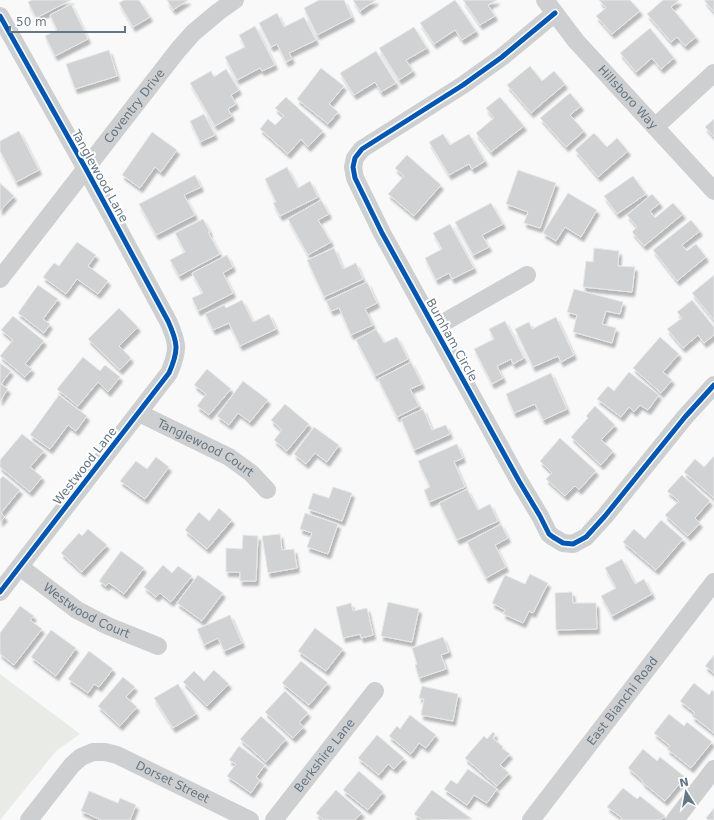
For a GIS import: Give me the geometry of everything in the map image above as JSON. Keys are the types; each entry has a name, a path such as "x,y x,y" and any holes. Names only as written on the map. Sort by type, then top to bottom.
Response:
{"street":[{"name":"Coventry Drive","path":"0,279 178,50 193,33 234,0"},
{"name":"Hillsboro Way","path":"550,7 576,41 714,191"},
{"name":"Burnham Circle","path":"550,7 502,57 463,85 362,149 355,158 353,167 355,178 382,233 515,474 550,534 563,543 573,544 586,537 605,516 685,417 714,385"},
{"name":"Tanglewood Lane","path":"0,16 86,169 168,320 174,335 176,348"},
{"path":"656,127 714,73"},
{"path":"434,328 527,275"},
{"name":"Westwood Lane","path":"0,592 169,373 175,360 176,348"},
{"name":"Tanglewood Court","path":"139,413 229,457 251,473 267,490"},
{"name":"Westwood Court","path":"20,567 77,610 108,626 158,646"},
{"name":"East Bianchi Road","path":"531,820 714,582"},
{"name":"Berkshire Lane","path":"274,820 375,691"},
{"name":"Dorset Street","path":"29,820 72,765 81,757 93,752 106,752 116,755 250,820"},
{"path":"676,820 714,770"}],"shaded area":[{"path":"0,674 80,734 56,751 0,820"}],"building":[{"path":"32,0 71,0 36,18 28,2"},
{"path":"124,0 139,0 150,17 133,27 119,3"},
{"path":"167,0 188,0 173,10"},
{"path":"319,0 344,0 352,17 317,35 304,8"},
{"path":"353,0 376,0 360,11"},
{"path":"455,0 476,31 462,40 455,30 434,44 420,23"},
{"path":"463,0 497,0 488,5 495,16 480,25"},
{"path":"599,0 630,0 640,11 612,34 596,16 606,8"},
{"path":"663,0 679,0 671,7 696,37 685,46 677,37 671,42 647,14"},
{"path":"704,0 714,0 714,12"},
{"path":"71,4 88,39 55,56 45,36 57,30 50,15"},
{"path":"277,13 284,27 304,17 316,40 289,53 292,59 286,62 277,44 271,47 259,23"},
{"path":"255,26 275,65 262,71 260,68 237,80 225,57 245,47 239,35"},
{"path":"414,27 427,48 406,60 413,71 399,80 379,48"},
{"path":"650,28 674,58 661,69 652,58 636,72 620,53"},
{"path":"109,50 117,76 75,89 66,64"},
{"path":"376,51 396,83 381,92 375,82 354,95 340,73"},
{"path":"530,66 542,81 554,71 565,84 531,113 507,85"},
{"path":"321,68 344,86 329,104 338,112 328,124 297,99"},
{"path":"226,69 239,90 231,95 236,104 228,109 232,116 215,126 190,83 211,71 214,77"},
{"path":"570,93 581,106 570,115 584,131 566,147 540,118"},
{"path":"286,97 323,131 308,147 301,139 288,154 260,129 268,119 275,125 284,116 275,108"},
{"path":"500,97 524,126 491,152 476,133 494,118 486,108"},
{"path":"204,114 215,135 200,142 190,121"},
{"path":"714,119 714,137 705,127"},
{"path":"19,131 39,170 16,182 0,151 0,141"},
{"path":"152,132 177,150 161,172 155,167 140,188 122,175"},
{"path":"594,133 607,147 617,138 628,151 598,177 575,150"},
{"path":"443,134 450,145 469,134 485,161 472,169 469,164 449,175 429,142"},
{"path":"407,155 441,185 414,216 388,194 404,176 395,168"},
{"path":"287,167 298,188 310,181 318,197 280,216 273,203 276,202 265,179"},
{"path":"518,170 556,183 540,228 524,223 528,212 506,204"},
{"path":"195,175 201,187 184,195 195,215 156,235 139,204"},
{"path":"633,176 646,194 617,214 604,196"},
{"path":"0,183 14,196 0,211"},
{"path":"568,193 597,210 581,237 565,227 556,241 543,233"},
{"path":"652,194 660,203 650,211 655,218 673,203 683,214 644,246 632,232 637,227 627,215"},
{"path":"321,200 329,214 318,220 331,242 308,255 288,219"},
{"path":"491,203 503,224 482,235 489,247 473,255 455,222"},
{"path":"203,219 220,254 179,276 170,260 185,252 175,233"},
{"path":"691,220 700,231 682,245 687,251 696,244 706,257 677,281 653,250"},
{"path":"450,224 474,268 452,279 449,273 436,280 425,258 442,249 433,233"},
{"path":"77,242 96,255 88,266 108,281 98,294 77,279 66,294 43,277 54,263 59,266"},
{"path":"334,248 343,269 356,263 363,279 324,297 307,260"},
{"path":"594,248 619,251 618,266 635,267 632,292 583,287 586,261 593,262"},
{"path":"227,255 233,267 223,273 233,293 198,311 192,298 203,293 192,273"},
{"path":"714,275 714,320 692,293"},
{"path":"367,282 377,303 365,309 373,325 351,335 339,308 331,311 326,301"},
{"path":"38,285 58,299 43,319 50,324 44,333 18,313"},
{"path":"574,289 623,302 620,314 606,311 602,324 616,328 612,343 573,332 577,315 567,312"},
{"path":"242,300 253,322 269,314 276,329 240,346 229,323 213,330 205,314 224,305 226,308"},
{"path":"692,300 714,327 714,335 704,343 698,335 683,348 667,329 682,318 677,312"},
{"path":"119,308 138,327 119,346 131,358 120,370 88,339"},
{"path":"13,316 44,341 25,364 32,369 25,377 0,356 13,340 1,330"},
{"path":"556,317 574,355 561,362 558,356 533,367 515,329 529,322 532,329"},
{"path":"505,321 524,358 513,364 511,359 497,366 503,378 492,384 474,349 494,339 489,329"},
{"path":"376,329 384,343 397,337 408,359 375,376 356,340"},
{"path":"660,337 679,354 663,372 672,380 661,393 633,368"},
{"path":"83,357 100,371 105,365 120,377 108,392 98,382 78,406 57,389"},
{"path":"411,362 422,384 410,389 419,406 397,417 378,379"},
{"path":"0,363 11,371 1,384 8,389 0,401"},
{"path":"207,369 231,389 209,415 197,406 206,394 194,385"},
{"path":"629,372 659,395 648,410 640,405 634,412 629,407 621,417 597,399 608,386 614,391"},
{"path":"551,373 567,409 543,420 535,404 514,413 506,394"},
{"path":"243,381 268,400 250,422 238,413 229,425 217,416"},
{"path":"59,395 87,416 76,431 68,425 50,449 30,435"},
{"path":"285,404 309,424 287,451 274,440 282,430 271,420"},
{"path":"595,406 615,425 601,440 613,451 601,465 571,437 588,418 586,416"},
{"path":"423,409 432,430 446,425 450,434 414,450 401,419"},
{"path":"314,427 339,445 327,462 315,453 306,464 294,454"},
{"path":"22,434 44,451 30,467 42,477 30,492 0,467 0,460"},
{"path":"560,438 596,471 579,490 575,486 565,496 546,479 552,473 540,461"},
{"path":"457,444 463,458 454,462 465,487 429,502 424,490 430,487 418,461"},
{"path":"714,456 714,498 684,472 695,459 704,467"},
{"path":"156,457 169,467 145,499 120,481 136,461 147,469"},
{"path":"682,475 710,501 695,518 700,523 688,536 665,515 679,501 667,491"},
{"path":"3,476 20,490 1,513 5,517 0,522 0,479"},
{"path":"333,487 352,493 342,521 308,509 313,493 329,498"},
{"path":"467,489 478,510 490,504 498,521 457,540 439,503"},
{"path":"219,508 232,520 207,549 185,530 199,512 209,521"},
{"path":"305,513 338,524 328,554 307,547 312,533 300,529"},
{"path":"661,520 683,539 656,570 623,542 634,529 645,539"},
{"path":"501,524 508,538 495,545 506,567 486,578 467,542"},
{"path":"88,529 107,545 82,572 61,553 79,533 82,536"},
{"path":"280,534 282,550 294,549 297,568 268,573 262,536"},
{"path":"243,535 258,536 256,581 240,581 240,572 226,572 226,548 242,549"},
{"path":"121,551 144,568 124,594 109,583 106,586 99,581"},
{"path":"622,559 635,584 644,579 652,594 612,616 601,596 616,588 605,568"},
{"path":"163,565 172,573 178,566 192,576 171,602 160,593 156,597 144,587"},
{"path":"530,574 548,583 533,613 529,611 523,623 503,614 505,610 492,603 505,575 525,584"},
{"path":"198,575 223,593 202,621 177,603"},
{"path":"572,592 573,603 596,603 597,629 556,630 555,593"},
{"path":"388,602 419,609 412,642 381,636"},
{"path":"351,603 353,611 367,608 373,635 361,638 360,634 343,638 336,607"},
{"path":"20,606 34,616 30,620 42,629 14,665 0,654 0,633"},
{"path":"230,615 242,643 224,651 218,638 204,645 197,629"},
{"path":"315,628 343,649 326,671 298,651"},
{"path":"51,630 76,648 56,676 31,657"},
{"path":"443,637 449,652 441,655 446,669 419,678 415,665 417,664 412,648"},
{"path":"89,651 113,669 99,687 94,684 88,693 68,679"},
{"path":"714,655 714,673 705,666"},
{"path":"301,661 328,683 309,705 282,683"},
{"path":"214,670 229,684 207,706 183,682 194,671 204,681"},
{"path":"123,677 135,687 126,697 137,707 120,726 98,706"},
{"path":"694,683 709,695 712,690 714,692 714,733 692,716 695,713 680,701"},
{"path":"178,684 196,714 173,728 154,698"},
{"path":"422,686 458,694 453,721 421,715 424,699 419,698"},
{"path":"285,691 308,713 299,723 304,727 293,738 265,712"},
{"path":"669,714 684,726 687,722 712,742 691,768 667,749 670,746 654,733"},
{"path":"410,715 436,735 426,748 419,743 411,754 389,736 397,726 400,729"},
{"path":"261,716 286,739 266,762 240,739"},
{"path":"493,732 495,734 493,738 510,754 500,765 509,773 497,786 465,758 484,736 487,739"},
{"path":"377,735 404,758 394,769 388,764 379,775 358,758"},
{"path":"239,746 265,765 256,777 260,780 251,793 227,776 236,764 229,760"},
{"path":"643,749 657,761 660,757 685,777 665,801 628,768"},
{"path":"468,769 497,789 487,803 474,795 467,805 444,789 451,780 457,784"},
{"path":"359,771 383,792 368,810 343,790"},
{"path":"623,788 637,799 640,796 665,816 661,820 621,820 622,818 607,807"},
{"path":"336,790 362,813 355,820 324,820 316,813"},
{"path":"432,790 472,819 422,820 414,814"},
{"path":"89,791 118,803 120,798 136,805 130,820 101,820 81,811"},
{"path":"714,808 714,820 708,820 706,818"}],"cycle path":[{"path":"555,13 502,57 463,85 362,149 355,158 353,167 355,178 382,233 549,534 563,543 573,544 586,537 605,516 685,417 714,385"},
{"path":"0,16 86,169 168,321 174,335 176,347 176,352 169,373 0,592"}]}
